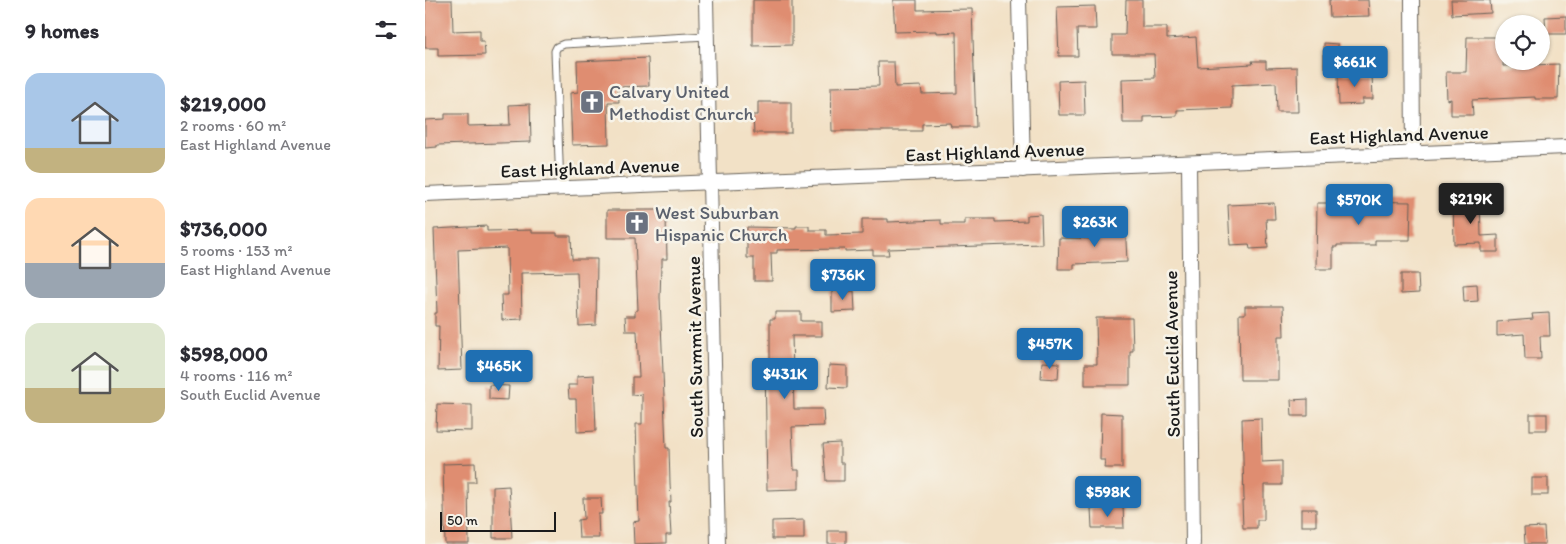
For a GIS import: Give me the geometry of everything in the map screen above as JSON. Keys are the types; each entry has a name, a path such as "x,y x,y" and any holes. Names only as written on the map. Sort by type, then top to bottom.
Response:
{"street":[{"name":"South Summit Avenue","path":"706,0 717,544"},
{"path":"1019,0 1023,170"},
{"path":"1412,0 1413,154"},
{"name":"East Highland Avenue","path":"425,194 1566,147"},
{"name":"South Euclid Avenue","path":"1189,163 1193,544"}],"lane":[{"path":"560,188 555,51 557,48 564,44 707,36"}],"building":[{"path":"425,0 452,0 453,31 480,30 480,41 484,41 485,55 438,56 438,48 425,48"},
{"path":"753,0 792,0 792,45 753,46"},
{"path":"893,0 917,0 917,10 972,9 976,127 951,127 950,123 922,124 922,131 832,131 831,87 879,86 878,62 894,62 895,87 921,86 922,94 957,93 956,32 895,32"},
{"path":"1126,0 1142,0 1142,27 1167,27 1167,39 1196,37 1198,67 1253,64 1252,61 1266,61 1266,68 1297,67 1298,112 1277,112 1276,83 1232,85 1232,108 1177,110 1177,116 1144,117 1144,123 1123,123 1122,79 1155,78 1154,54 1112,54 1112,35 1125,35"},
{"path":"1329,0 1368,0 1369,16 1330,17"},
{"path":"1451,0 1490,0 1491,13 1452,15"},
{"path":"1095,6 1096,29 1077,29 1078,56 1059,56 1057,7"},
{"path":"1566,16 1566,34 1550,34 1550,17"},
{"path":"1467,37 1495,37 1495,70 1550,70 1550,64 1559,64 1558,99 1535,99 1535,97 1472,100 1473,115 1451,115 1451,99 1447,100 1446,72 1466,72"},
{"path":"1324,43 1338,44 1338,67 1324,67"},
{"name":"Calvary United Methodist Church","path":"648,58 649,86 618,87 619,102 608,102 609,144 572,145 570,93 578,92 577,61"},
{"path":"1338,74 1372,74 1373,99 1362,99 1362,104 1339,105"},
{"path":"1084,80 1085,115 1059,115 1058,81"},
{"path":"758,102 791,102 791,133 754,133 753,115 758,115"},
{"path":"530,104 531,142 437,145 437,147 425,148 425,120 445,119 445,114 468,114 468,126 510,125 509,105"},
{"path":"1480,198 1481,236 1498,235 1498,252 1481,252 1481,243 1454,244 1453,199"},
{"path":"1354,201 1411,202 1410,240 1375,240 1375,245 1337,245 1337,247 1333,247 1333,269 1316,269 1317,203 1354,203"},
{"path":"1274,203 1275,219 1266,219 1268,248 1250,249 1249,244 1230,245 1228,205"},
{"path":"607,210 659,210 659,217 666,217 667,259 662,259 660,297 666,448 669,448 671,502 669,502 671,535 666,535 666,543 634,544 633,522 639,521 636,424 642,424 642,394 632,395 632,377 639,377 637,331 626,331 625,316 635,316 635,311 638,310 635,238 607,238"},
{"path":"1041,214 1042,244 888,249 889,255 873,255 873,250 777,250 777,253 771,253 772,281 754,281 754,258 747,258 747,227 796,228 796,226 809,226 809,230 826,230 826,235 862,234 862,219 888,219 888,222 941,220 941,224 965,224 965,219 995,219 995,222 1027,221 1027,215"},
{"path":"1110,220 1125,220 1127,262 1074,264 1074,269 1058,269 1059,238 1096,239 1096,232 1111,232"},
{"path":"487,226 487,231 532,230 532,233 557,233 557,236 571,236 572,259 597,259 596,325 579,326 577,272 521,273 522,319 502,320 501,295 508,295 507,248 458,250 462,370 438,371 439,326 435,326 435,313 437,313 434,229"},
{"path":"1401,274 1418,274 1419,293 1401,294"},
{"path":"1477,284 1478,301 1464,302 1463,285"},
{"path":"832,291 854,291 855,311 832,312"},
{"path":"1245,306 1283,306 1284,336 1278,336 1278,380 1240,380 1239,314 1245,314"},
{"path":"775,312 801,312 801,321 822,321 822,336 792,336 794,409 823,409 824,426 792,427 794,470 799,470 799,489 767,490 765,360 770,360 770,319 775,319"},
{"path":"1549,313 1550,336 1540,336 1541,359 1525,359 1524,334 1497,336 1497,322 1533,319 1532,314"},
{"path":"1096,318 1132,318 1133,351 1130,351 1130,385 1085,385 1085,364 1097,364"},
{"path":"1042,362 1059,363 1058,379 1041,378"},
{"path":"829,365 847,366 847,388 828,387"},
{"path":"594,375 596,431 577,432 576,399 569,399 568,385 577,385 577,376"},
{"path":"489,385 509,386 508,400 489,399"},
{"path":"1308,399 1308,416 1292,416 1291,400"},
{"path":"437,404 472,405 472,431 436,430"},
{"path":"1101,413 1122,414 1122,468 1104,468 1105,460 1100,460"},
{"path":"1530,414 1547,414 1547,430 1530,430"},
{"path":"1261,418 1262,462 1282,461 1282,485 1264,485 1264,520 1257,520 1257,528 1243,528 1242,419"},
{"path":"840,443 840,463 844,463 844,481 826,481 823,444"},
{"path":"475,463 476,482 468,482 469,544 445,544 443,464"},
{"path":"1532,478 1548,478 1548,495 1532,495"},
{"path":"509,486 512,538 493,538 493,487"},
{"path":"583,498 601,498 602,514 598,514 599,538 579,538 578,520 584,519"},
{"path":"1123,507 1124,528 1092,528 1091,508"},
{"path":"1301,509 1316,509 1316,526 1301,526"},
{"path":"804,520 804,539 772,539 772,521"},
{"path":"1544,527 1545,544 1525,544 1524,528"},
{"path":"828,531 846,531 846,544 828,544"}],"place":[{"name":"Calvary United Methodist Church","path":"592,102"},
{"name":"West Suburban Hispanic Church","path":"637,223"}]}
